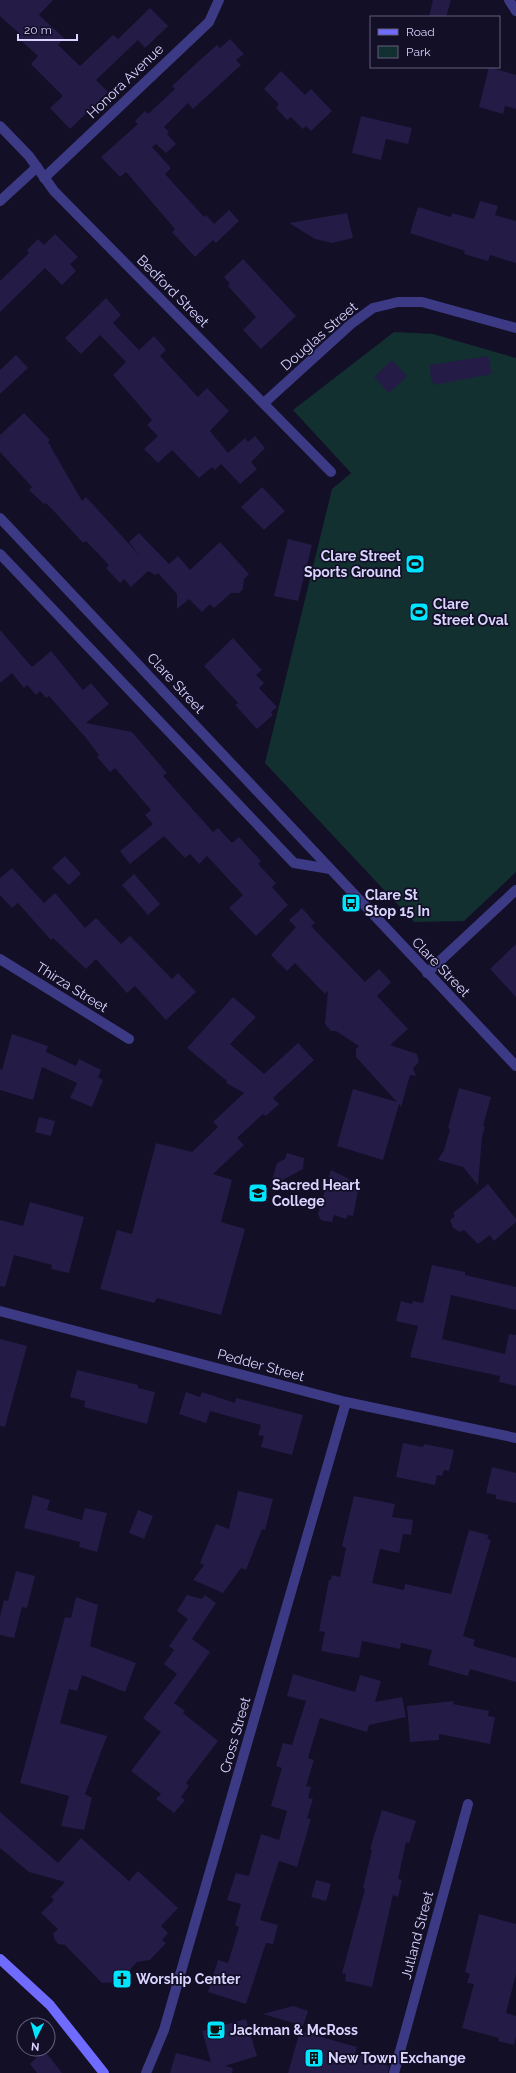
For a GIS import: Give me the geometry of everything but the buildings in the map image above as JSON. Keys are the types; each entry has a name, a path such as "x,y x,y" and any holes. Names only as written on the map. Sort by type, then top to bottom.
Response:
{"main road":[{"path":"0,1959 50,2005 104,2073"}],"street":[{"name":"Honora Avenue","path":"44,178 209,22 219,0"},
{"path":"509,0 516,11"},
{"name":"Bedford Street","path":"0,126 29,156 54,191 331,472"},
{"path":"0,201 36,167"},
{"name":"Douglas Street","path":"264,403 351,324 373,308 398,302 422,302 516,328"},
{"name":"Clare Street","path":"0,518 516,1066"},
{"path":"0,554 294,863 330,869"},
{"path":"427,973 516,890"},
{"name":"Thirza Street","path":"0,959 129,1039"},
{"name":"Pedder Street","path":"0,1311 346,1402 516,1438"},
{"name":"Cross Street","path":"146,2073 164,2030 346,1402"},
{"name":"Jutland Street","path":"394,2073 468,1804"}],"green space":[{"name":"Clare Street Sports Ground","path":"394,332 433,334 516,358 516,872 464,921 414,922 265,763 332,489 351,473 293,410"}],"place":[{"name":"Clare Street Sports Ground","path":"415,564"},
{"name":"Clare Street Oval","path":"419,612"},
{"name":"Clare St Stop 15 In","path":"351,903"},
{"name":"Sacred Heart College","path":"258,1193"},
{"name":"Worship Center","path":"122,1979"},
{"name":"Jackman & McRoss","path":"216,2030"},
{"name":"New Town Exchange","path":"314,2058"}]}
